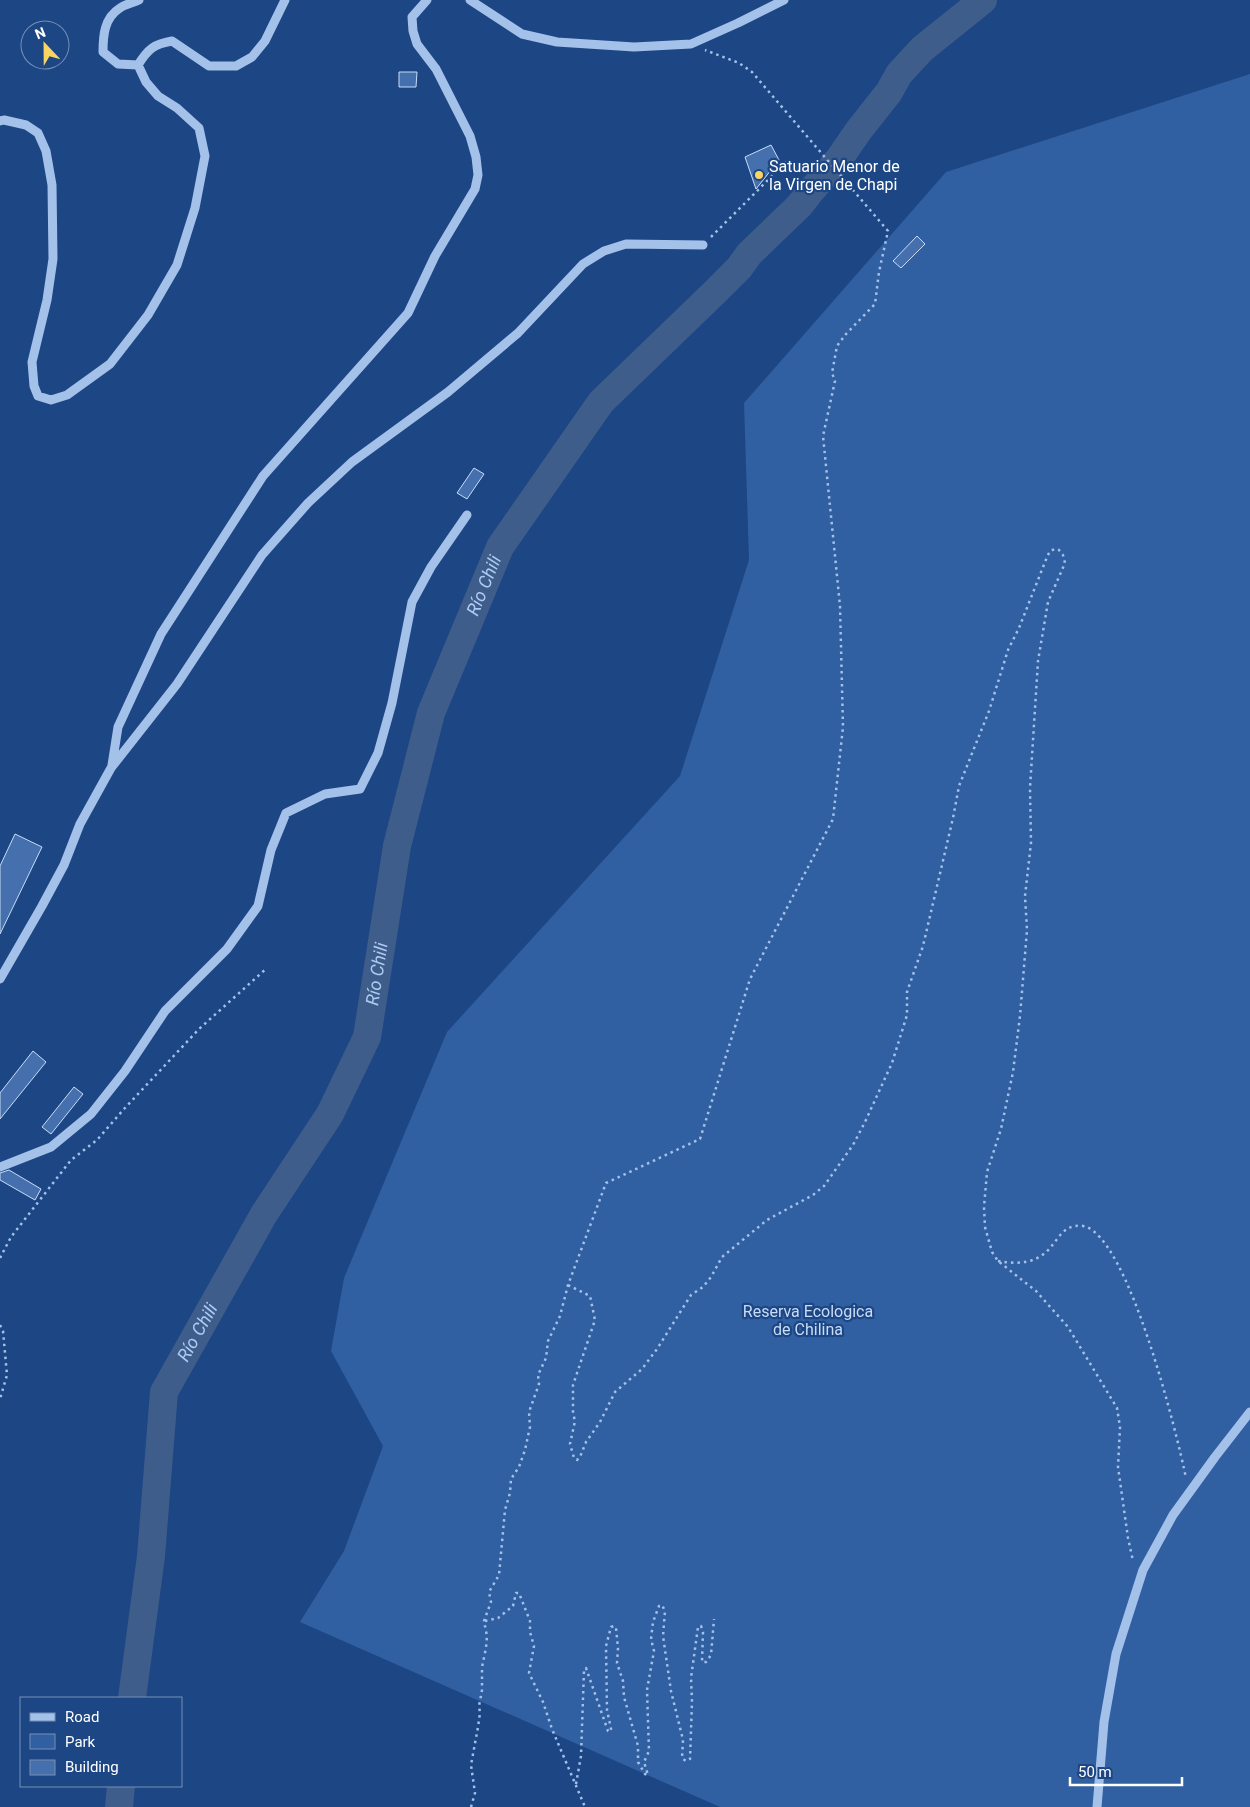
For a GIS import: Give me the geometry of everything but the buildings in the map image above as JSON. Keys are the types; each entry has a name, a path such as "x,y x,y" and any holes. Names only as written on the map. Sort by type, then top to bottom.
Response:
{"street":[{"path":"138,65 118,64 103,52 103,34 109,20 119,8 139,0"},
{"path":"138,65 145,53 157,44 172,41 209,66 236,66 252,57 265,41 285,0"},
{"path":"112,768 118,727 161,634 263,476 408,313 435,256 475,189 478,175 476,157 470,136 436,69 417,44 413,31 412,17 427,0"},
{"path":"470,0 522,34 557,42 634,47 691,44 784,0"},
{"path":"0,121 4,120 26,125 38,133 46,151 52,185 54,259 47,300 32,362 34,386 38,396 51,400 67,395 110,364 148,315 177,265 195,208 205,156 199,128 177,108 158,96 146,82 138,65"},
{"path":"0,979 64,865 80,824 112,768 177,684 262,555 308,503 352,462 448,392 518,333 582,264 604,250 626,244 703,245"},
{"path":"0,1167 51,1147 91,1114 125,1071 164,1011 227,949 258,906 271,850 286,813 325,794 360,789 378,753 392,703 412,602 431,567 468,515"},
{"path":"1097,1807 1104,1722 1116,1654 1142,1570 1173,1515 1250,1412"}],"path":[{"path":"470,1807 475,1793 472,1765 480,1713 482,1667 487,1636 484,1621 490,1602 489,1592 499,1575 505,1510 510,1493 511,1479 519,1467 525,1450 530,1427 529,1412 539,1384 538,1375 546,1358 548,1341 560,1316 568,1285 606,1183 700,1139 750,979 833,818 844,727 840,606 823,436 835,381 832,373 837,346 875,304 879,272 888,231 752,72 739,63 714,55 691,44"},
{"path":"703,245 787,161"},
{"path":"568,1285 590,1296 594,1320 573,1385 573,1413 575,1421 570,1444 574,1458 578,1460 586,1442 600,1422 615,1392 642,1369 692,1295 707,1282 722,1257 767,1220 813,1195 824,1186 853,1145 892,1063 906,1016 907,992 923,946 954,818 959,786 989,711 1008,650 1019,628 1047,557 1050,551 1059,550 1063,555 1065,563 1044,616 1038,661 1030,788 1031,843 1025,896 1027,930 1020,1016 1009,1091 1001,1129 987,1172 985,1227 992,1252 998,1261 1036,1291 1068,1327 1117,1408 1120,1427 1118,1467 1128,1538 1139,1584"},
{"path":"0,1258 11,1237 72,1160 97,1140 199,1029 267,968"},
{"path":"998,1261 1014,1263 1036,1258 1046,1252 1061,1233 1075,1226 1090,1228 1102,1239 1122,1274 1147,1337 1172,1419 1189,1494"},
{"path":"0,1325 3,1331 7,1374 0,1399"},
{"path":"484,1621 498,1618 512,1606 516,1593 519,1592 530,1621 530,1632 534,1646 529,1674 543,1702 552,1729 585,1807"},
{"path":"576,1784 581,1756 583,1678 586,1668 608,1731 610,1732 611,1729 607,1710 606,1646 611,1627 614,1626 616,1628 617,1663 624,1681 624,1697 638,1746 638,1762 645,1774 648,1775 644,1762 649,1751 647,1690 654,1651 651,1639 652,1622 659,1606 662,1606 665,1612 663,1636 670,1691 683,1740 682,1758 686,1761 690,1759 691,1678 698,1627 701,1626 703,1632 702,1662 706,1662 711,1655 714,1618"}],"green space":[{"name":"Reserva Ecologica de Chilina","path":"1250,74 1250,1807 720,1807 300,1622 344,1551 383,1446 331,1351 344,1278 447,1032 680,776 749,560 744,403 946,172"}],"waterway":[{"name":"Río Chili","path":"132,1697 151,1556 164,1392 264,1214 330,1114 367,1037 397,846 431,713 500,547 601,402 715,292 739,268 749,254 799,206 839,159 889,92 899,74 922,49 983,0"},
{"name":"Río Chili","path":"119,1807 121,1787"}],"place":[{"name":"Satuario Menor de la Virgen de Chapi","path":"759,175"}]}
